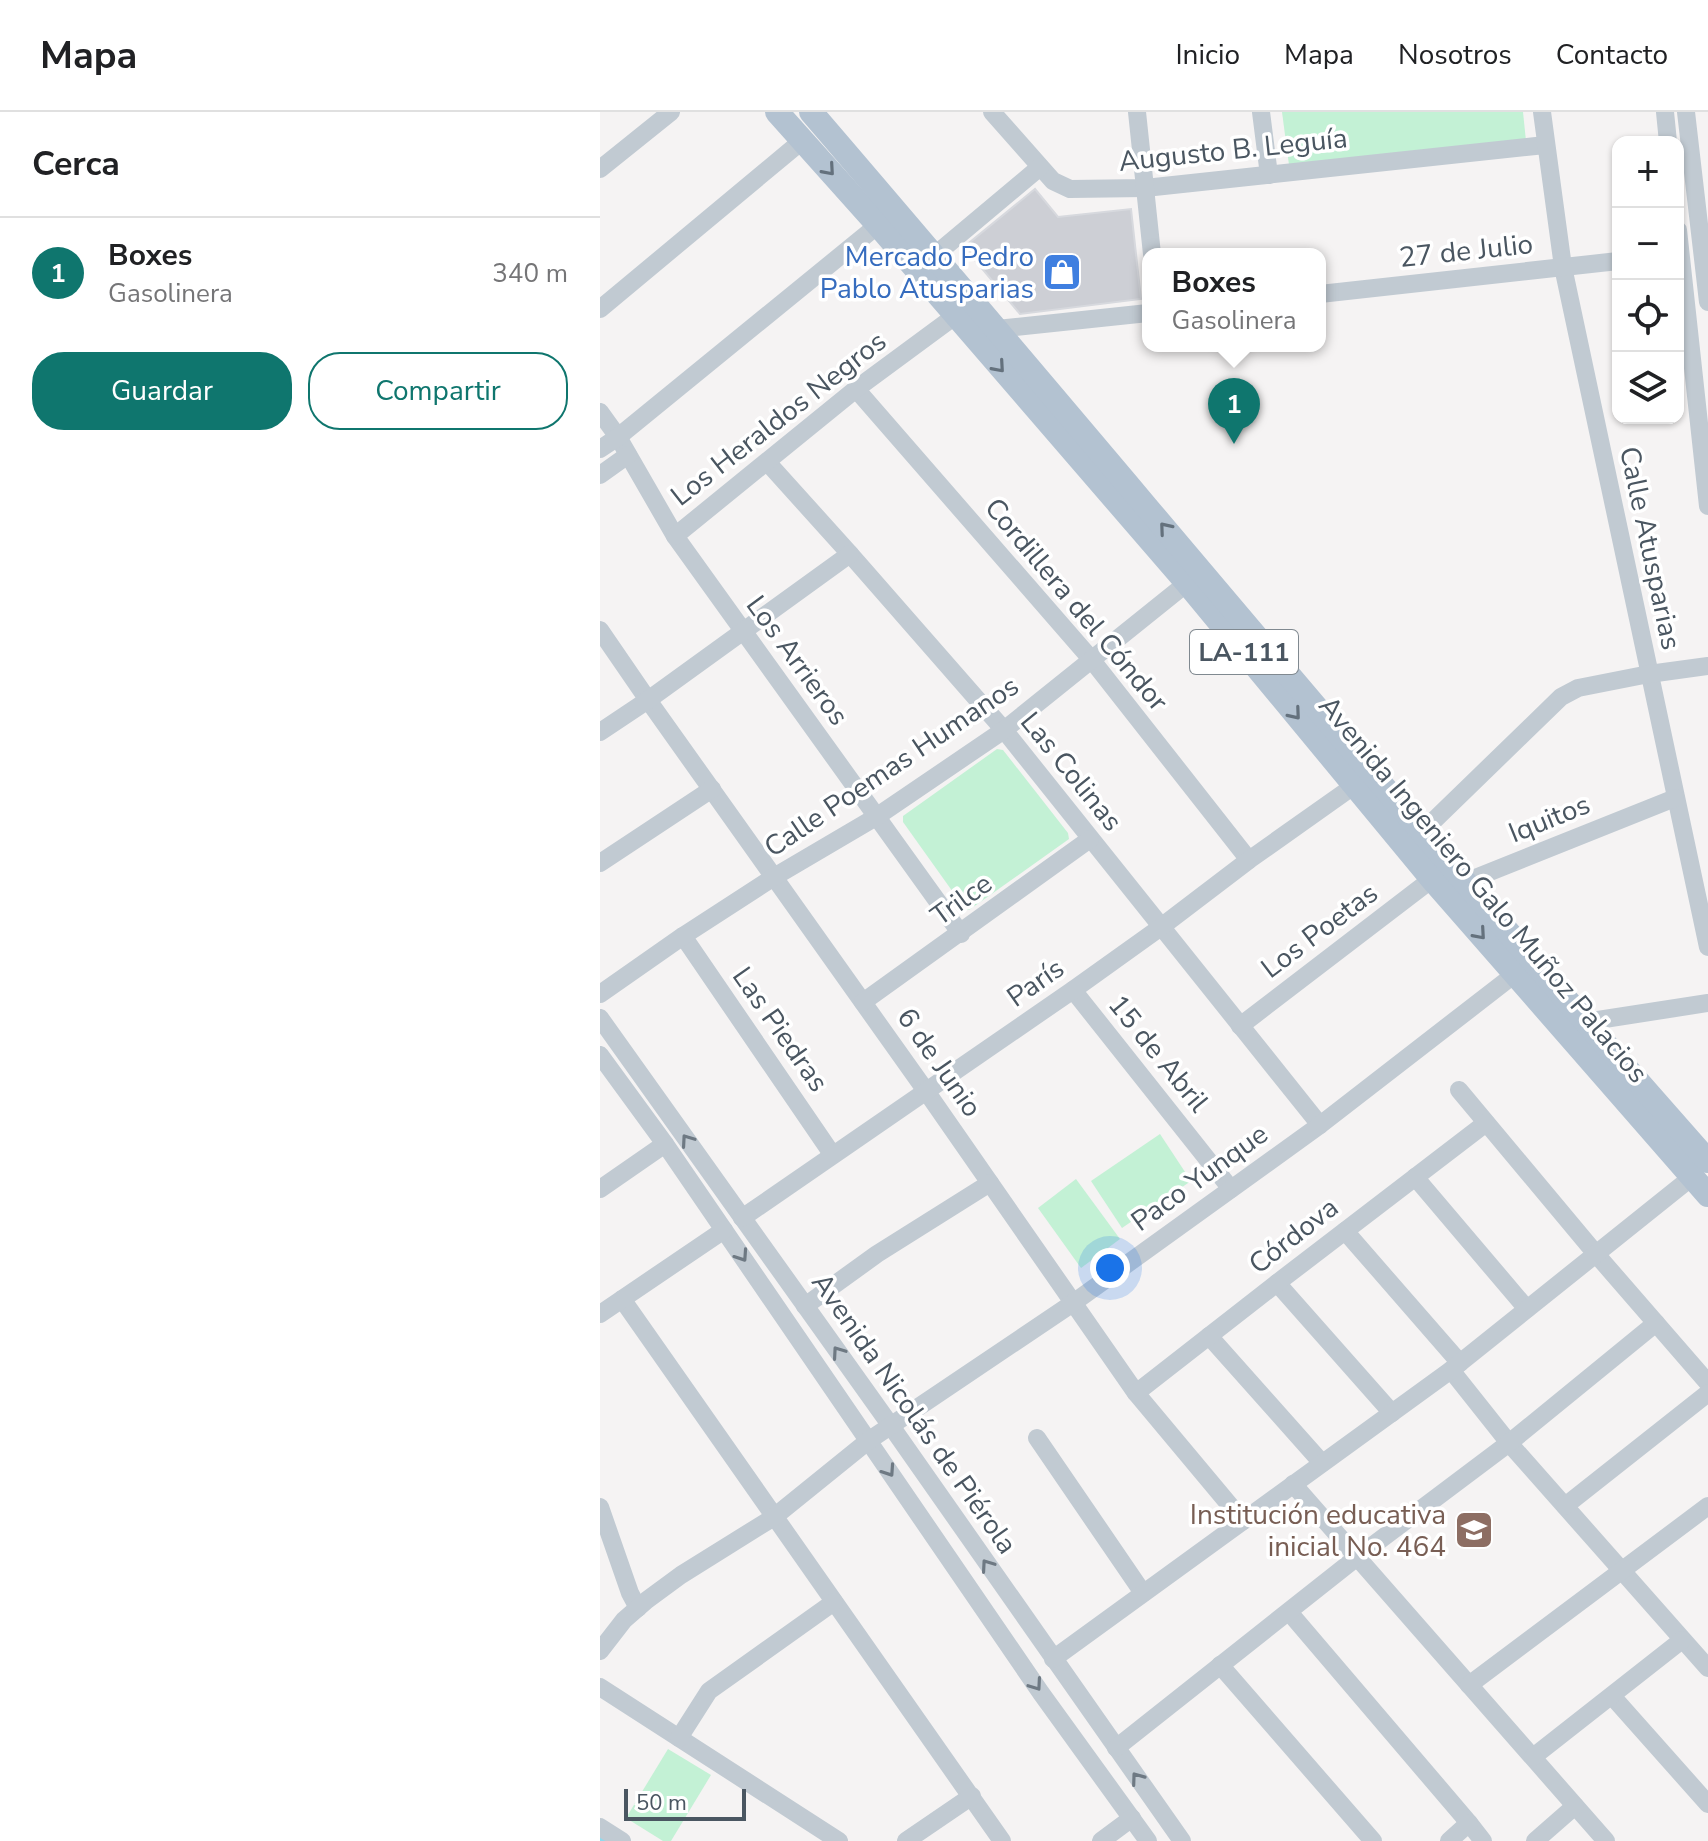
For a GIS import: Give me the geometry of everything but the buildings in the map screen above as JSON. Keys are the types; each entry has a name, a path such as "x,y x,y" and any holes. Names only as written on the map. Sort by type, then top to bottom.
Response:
{"main road":[{"name":"Avenida Ingeniero Galo Muñoz Palacios","path":"777,112 973,337 1194,577 1422,832 1448,885 1515,974 1703,1177"},
{"name":"Avenida Ingeniero Galo Muñoz Palacios","path":"811,112 997,329 1355,785 1448,885 1585,1022 1703,1177"}],"street":[{"path":"600,169 671,112"},
{"path":"934,256 1040,167 992,112"},
{"path":"1137,112 1151,248"},
{"path":"1261,112 1269,175"},
{"name":"Calle Atusparias","path":"1542,112 1563,267 1708,947"},
{"path":"1665,112 1667,136"},
{"path":"1686,112 1698,134 1708,302"},
{"path":"600,309 803,140"},
{"name":"Augusto B. Leguía","path":"1040,167 1053,181 1070,189 1145,188 1545,145"},
{"path":"600,449 878,225"},
{"path":"1684,254 1705,252"},
{"name":"27 de Julio","path":"1326,293 1612,262"},
{"path":"1682,280 1708,506"},
{"path":"973,337 997,329 1142,314"},
{"name":"Los Heraldos Negros","path":"675,536 856,389 955,316"},
{"name":"Cordillera del Cóndor","path":"856,389 1091,659 1249,860"},
{"name":"Los Arrieros","path":"600,412 618,437 675,536 961,934"},
{"path":"600,475 628,455"},
{"name":"Las Colinas","path":"768,463 1004,730 1320,1125"},
{"path":"600,732 850,554"},
{"name":"Calle Poemas Humanos","path":"600,994 683,936 774,877 876,817 1004,730 1194,577"},
{"name":"6 de Junio","path":"600,630 1136,1393 1243,1521"},
{"path":"1422,832 1561,697 1578,688 1708,666"},
{"name":"París","path":"742,1218 1073,990 1355,785"},
{"path":"600,863 712,789"},
{"name":"Iquitos","path":"1448,885 1675,798"},
{"name":"Trilce","path":"863,1002 1090,839"},
{"name":"Los Poetas","path":"1240,1026 1448,885"},
{"name":"Las Piedras","path":"683,936 832,1154"},
{"name":"Paco Yunque","path":"600,1651 624,1620 681,1575 774,1517 880,1434 1073,1303 1320,1125 1515,974"},
{"name":"15 de Abril","path":"1073,990 1231,1189"},
{"path":"1585,1022 1708,1003"},
{"name":"Avenida Nicolás de Piérola","path":"600,1018 805,1306 880,1434 1041,1693 1148,1841"},
{"name":"Avenida Nicolás de Piérola","path":"600,1055 724,1230 1053,1659 1182,1841"},
{"path":"1459,1090 1708,1383"},
{"name":"Córdova","path":"1136,1393 1486,1123"},
{"path":"600,1189 665,1144"},
{"path":"1415,1177 1527,1309"},
{"path":"1053,1659 1392,1413 1596,1254 1703,1177"},
{"path":"805,1306 877,1254 990,1183"},
{"path":"600,1314 724,1230"},
{"path":"1345,1231 1455,1366 1509,1443 1708,1668"},
{"path":"1277,1283 1392,1413"},
{"path":"622,1299 1002,1841"},
{"path":"1116,1748 1356,1558 1509,1443 1656,1323"},
{"path":"1209,1336 1322,1463"},
{"path":"1565,1506 1708,1393"},
{"path":"1037,1438 1143,1593"},
{"path":"1293,1484 1606,1841"},
{"path":"600,1507 638,1608"},
{"path":"1469,1685 1621,1571 1705,1513"},
{"path":"679,1738 709,1691 834,1602"},
{"path":"1289,1612 1483,1841"},
{"path":"1533,1757 1682,1640"},
{"path":"1220,1665 1373,1841"},
{"path":"600,1687 839,1841"},
{"path":"1612,1696 1708,1804"},
{"path":"906,1841 972,1796"},
{"path":"1535,1841 1575,1806"},
{"path":"1101,1841 1132,1818"},
{"path":"1449,1841 1469,1823"},
{"path":"600,1827 622,1841"}],"green space":[{"path":"1282,112 1523,112 1526,141 1289,165"},
{"path":"997,749 1003,750 1068,833 1069,839 969,910 965,909 903,822 903,816"},
{"path":"1160,1134 1191,1181 1122,1228 1091,1181"},
{"path":"1076,1179 1120,1239 1081,1268 1038,1208"},
{"path":"668,1749 711,1775 671,1841 663,1841 626,1818"}],"waterway":[{"path":"600,1838 605,1841"}],"place":[{"name":"Mercado Pedro Pablo Atusparias","path":"1062,272"},
{"name":"Boxes","path":"1234,444"},
{"name":"Institución educativa inicial No. 464","path":"1474,1530"}]}
